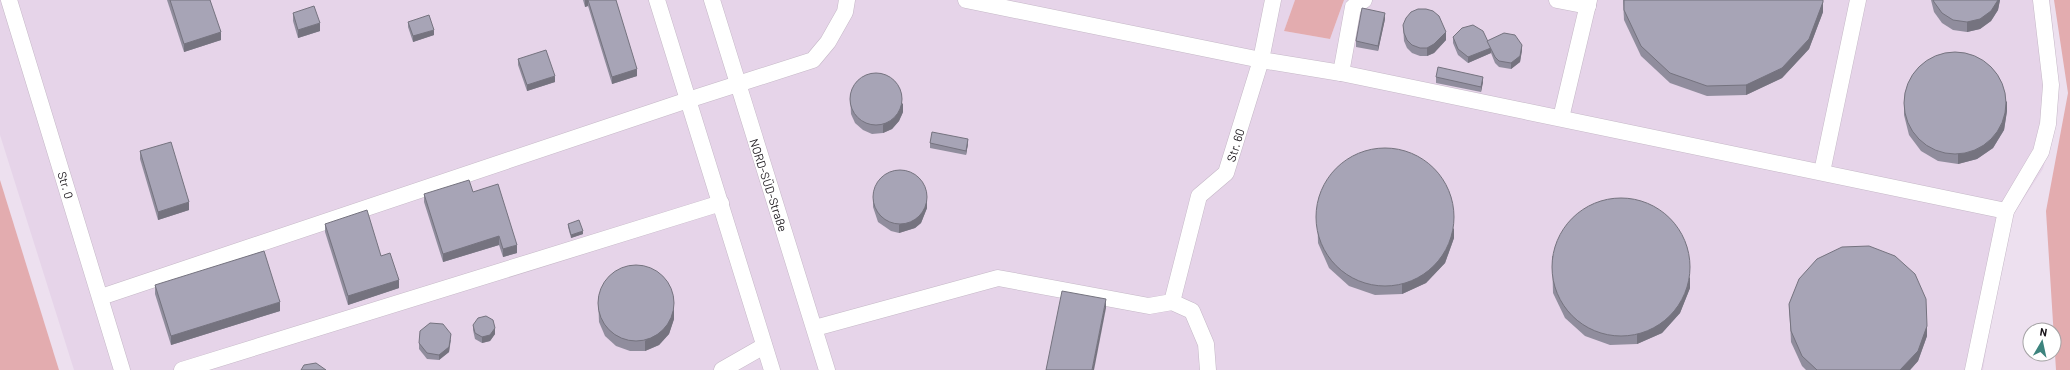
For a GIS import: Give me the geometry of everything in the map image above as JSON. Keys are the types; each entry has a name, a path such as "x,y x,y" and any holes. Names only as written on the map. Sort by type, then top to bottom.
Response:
{"lane":[{"name":"Str. 0","path":"9,0 101,297 122,370"},
{"path":"657,0 772,370"},
{"name":"NORD-SÜD-Straße","path":"712,0 827,370"},
{"path":"101,297 688,100 813,60 828,42 845,12 846,0"},
{"path":"966,0 1261,60 1341,73 2006,211"},
{"name":"Str. 60","path":"1172,302 1199,196 1226,173 1261,60 1273,0"},
{"path":"1341,73 1353,7 1364,0"},
{"path":"1557,0 1589,3 1561,118"},
{"path":"1822,172 1858,0"},
{"path":"1973,370 2006,211 2041,152 2048,124 2051,85 2041,0"},
{"path":"182,370 721,203"},
{"path":"814,328 998,278 1149,306 1172,302 1192,311 1206,344 1208,370"},
{"path":"722,370 764,346"}],"shaded area":[{"path":"0,0 1295,0 1284,31 1330,39 1344,0 2050,0 2059,90 2053,131 2043,169 2005,227 1983,370 74,370 0,135"},
{"path":"1295,0 1344,0 1330,39 1284,31"},
{"path":"2054,0 2070,0 2070,370 2056,370 2055,362 2062,362 2062,322 2053,322 2046,211 2068,93"},
{"path":"0,180 59,370 0,370"}],"building":[{"path":"170,0 210,0 221,32 184,44"},
{"path":"588,0 616,0 637,69 612,77"},
{"path":"1624,0 1823,0 1823,2 1809,39 1782,68 1746,85 1707,86 1670,73 1641,46 1624,10"},
{"path":"1933,0 1998,0 1991,11 1980,19 1967,22 1953,20 1942,13"},
{"path":"314,6 320,23 298,30 293,13"},
{"path":"1362,8 1385,13 1378,46 1356,41"},
{"path":"1418,9 1433,11 1439,16 1446,32 1434,44 1427,48 1420,48 1412,45 1407,40 1404,33 1403,25 1406,18 1411,12"},
{"path":"429,15 434,30 413,36 408,22"},
{"path":"1473,25 1483,31 1491,48 1468,57 1458,49 1453,37 1462,28"},
{"path":"1504,33 1515,35 1522,45 1520,56 1511,63 1499,61 1495,57 1487,41"},
{"path":"546,50 555,76 527,85 518,59"},
{"path":"1955,52 1974,56 1991,67 2002,84 2006,103 2002,122 1991,139 1974,150 1955,154 1936,150 1919,139 1908,122 1904,103 1908,84 1919,67 1936,56"},
{"path":"1438,67 1483,77 1481,87 1436,77"},
{"path":"871,73 881,73 895,80 902,94 902,104 895,118 881,125 871,125 861,121 854,114 850,104 850,94 854,84 861,77"},
{"path":"932,132 968,139 966,151 930,143"},
{"path":"171,142 189,202 158,212 140,151"},
{"path":"1385,148 1405,151 1423,160 1438,174 1451,197 1454,217 1451,237 1442,255 1428,270 1405,283 1385,286 1365,283 1347,274 1332,260 1319,237 1316,217 1319,197 1328,179 1342,164 1365,151"},
{"path":"900,170 910,172 919,178 925,187 927,197 925,207 919,216 910,222 900,224 890,222 881,216 875,207 873,197 875,187 881,178 890,172"},
{"path":"469,180 473,192 498,184 517,245 503,249 499,236 443,254 424,194"},
{"path":"1621,198 1641,201 1653,206 1670,218 1682,235 1687,247 1690,267 1687,287 1682,299 1670,316 1653,328 1641,333 1621,336 1601,333 1589,328 1572,316 1560,299 1555,287 1552,267 1555,247 1560,235 1572,218 1589,206 1601,201"},
{"path":"367,210 381,256 390,253 399,280 348,296 325,224"},
{"path":"579,220 583,231 571,235 568,224"},
{"path":"1869,246 1895,256 1915,274 1926,299 1927,326 1918,351 1900,370 1817,370 1802,356 1791,331 1789,304 1799,279 1817,259 1842,247"},
{"path":"264,251 280,302 171,336 155,285"},
{"path":"636,265 651,268 663,276 671,288 674,303 671,318 663,330 651,338 636,341 621,338 609,330 601,318 598,303 601,288 609,276 621,268"},
{"path":"1062,291 1106,299 1092,370 1046,370"},
{"path":"486,316 493,320 495,328 490,335 482,337 475,333 473,325 478,318"},
{"path":"430,323 443,324 451,334 449,347 439,355 427,353 419,343 420,331"},
{"path":"316,363 326,370 301,370 304,365"}]}
